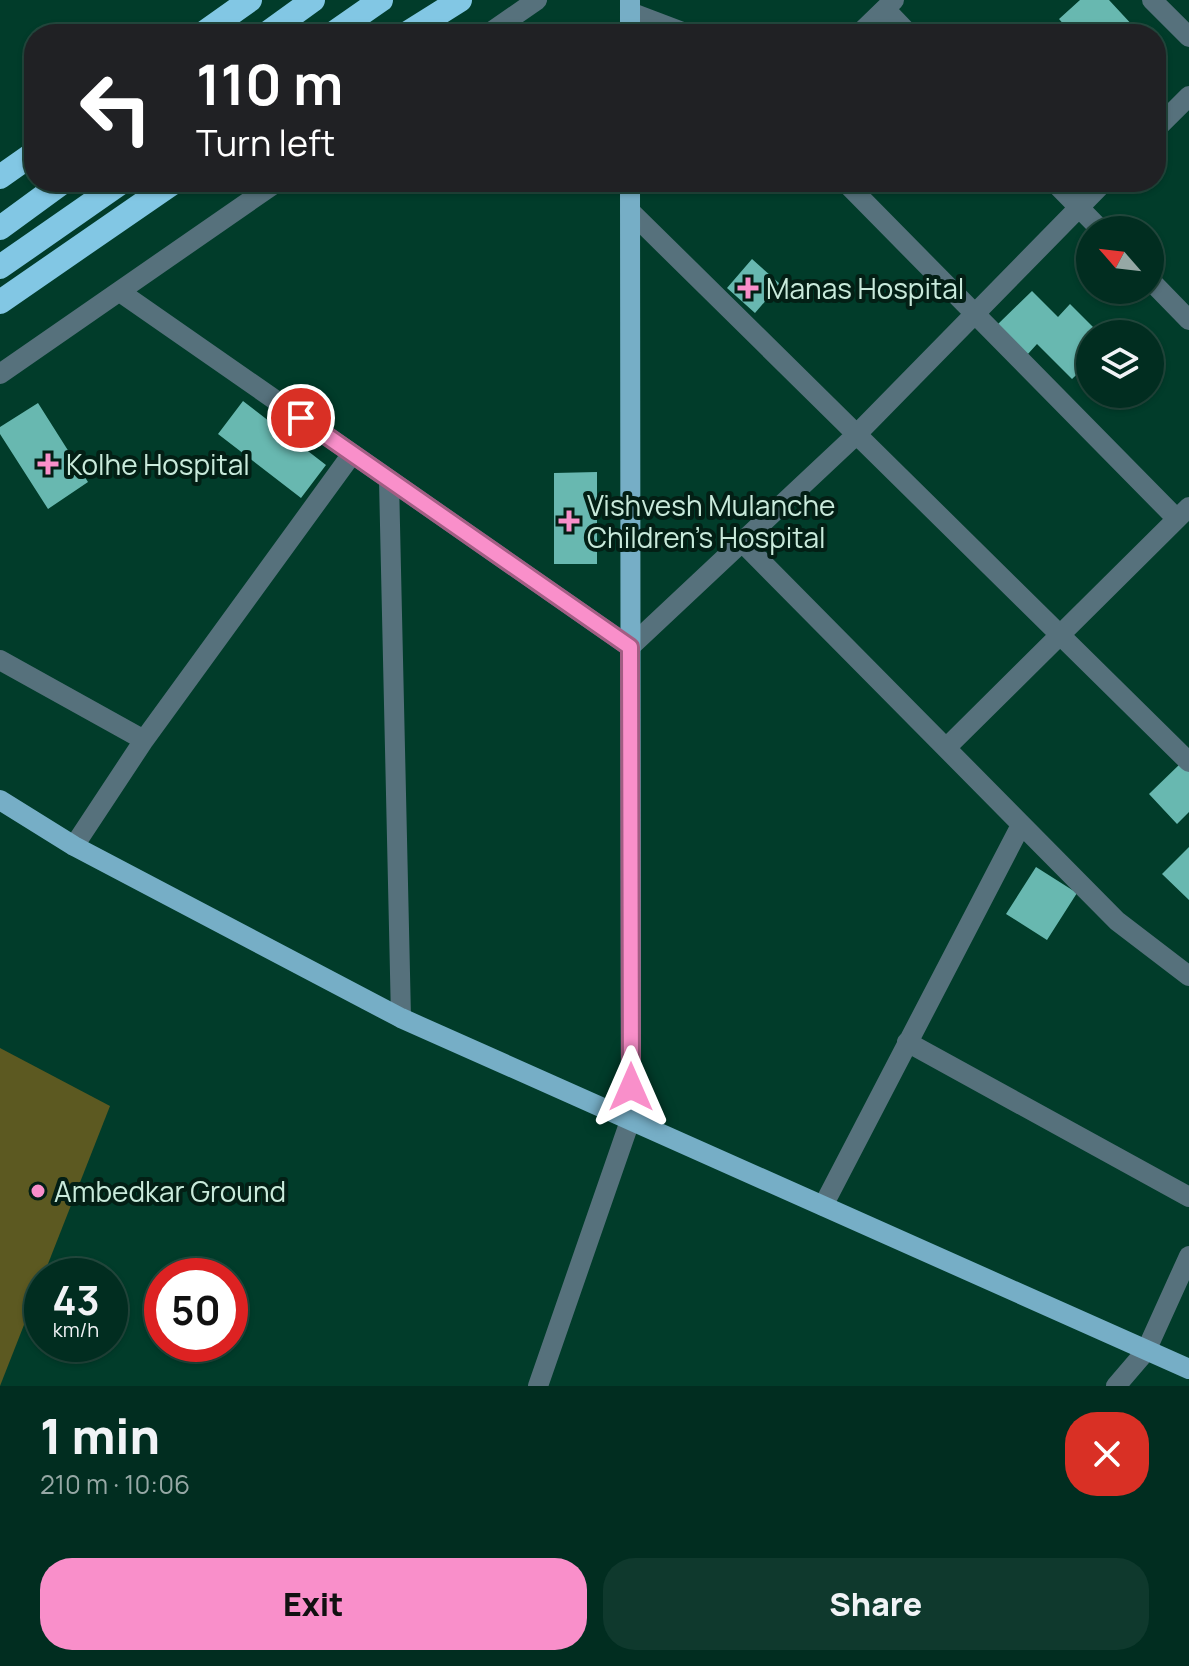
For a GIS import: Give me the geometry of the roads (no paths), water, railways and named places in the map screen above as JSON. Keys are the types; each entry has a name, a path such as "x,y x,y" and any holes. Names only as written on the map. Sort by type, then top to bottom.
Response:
{"highway":[{"path":"216,24 250,0"},
{"path":"280,24 313,0"},
{"path":"346,24 381,0"},
{"path":"422,24 460,0"},
{"path":"0,177 24,160"},
{"path":"0,228 49,192"},
{"path":"0,267 108,192"},
{"path":"0,302 160,192"}],"main road":[{"path":"630,192 631,1118"},
{"path":"0,800 74,846 401,1018 1189,1369"}],"street":[{"path":"502,24 537,0"},
{"path":"1152,0 1189,37"},
{"path":"869,24 889,4 902,24"},
{"path":"630,6 667,24"},
{"path":"1166,119 1189,96"},
{"path":"0,374 263,192"},
{"path":"855,192 974,314 1183,513 946,748"},
{"path":"1064,192 1088,216"},
{"path":"120,292 630,647 856,435 1094,192"},
{"path":"630,211 1189,762"},
{"path":"1164,294 1189,320"},
{"path":"74,846 144,740 352,454"},
{"path":"389,480 401,1018"},
{"path":"743,543 1117,921 1189,976"},
{"path":"0,660 144,740"},
{"path":"823,1206 1021,825"},
{"path":"907,1042 1189,1197"},
{"path":"538,1386 631,1118"},
{"path":"1116,1386 1146,1351 1189,1256"}],"place":[{"name":"Manas Hospital","path":"748,288"},
{"name":"Kolhe Hospital","path":"48,464"},
{"name":"Vishvesh Mulanche Children's Hospital","path":"569,521"},
{"name":"Ambedkar Ground","path":"38,1191"}]}
